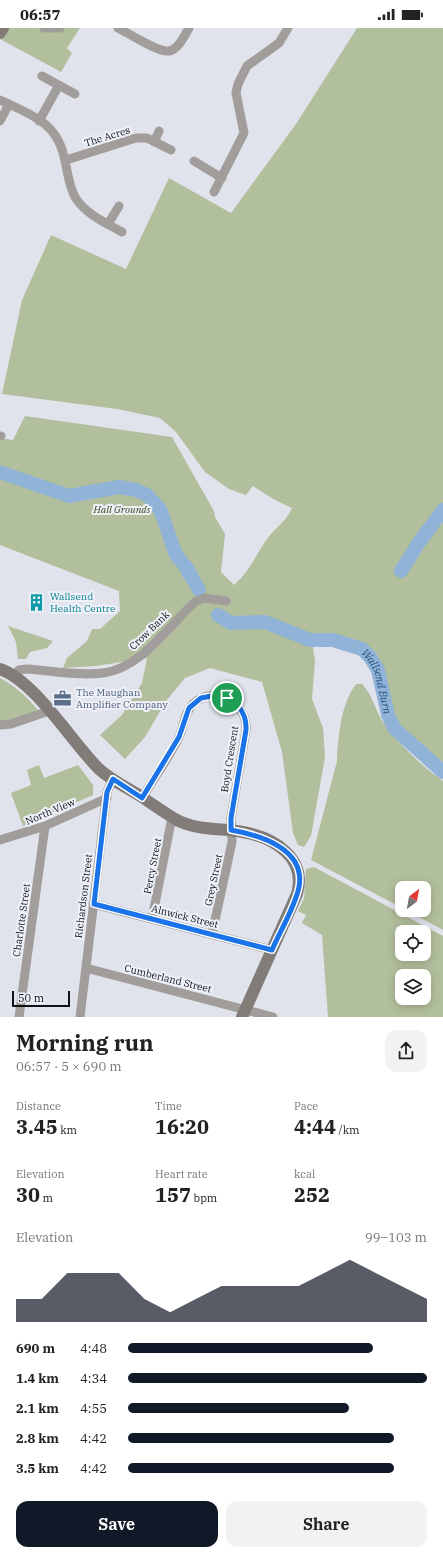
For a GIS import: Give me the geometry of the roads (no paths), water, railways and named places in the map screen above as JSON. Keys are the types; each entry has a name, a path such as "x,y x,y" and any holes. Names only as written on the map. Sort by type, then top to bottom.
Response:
{"street":[{"path":"0,33 3,28"},
{"path":"44,28 60,28"},
{"path":"118,28 161,50 169,51 178,46 189,28"},
{"path":"214,192 244,133 236,93 238,84 247,66 279,43 288,28"},
{"path":"42,76 75,94"},
{"path":"40,121 59,85"},
{"path":"0,121 4,102 47,126 60,144 66,160 71,187 76,198 94,216 122,232"},
{"path":"154,142 159,131"},
{"name":"The Acres","path":"66,160 136,138 147,138 171,150"},
{"path":"194,161 222,178"},
{"path":"108,224 119,206"},
{"name":"Crow Bank","path":"14,674 19,670 27,669 93,673 113,670 140,656 196,601 204,598 226,601"},
{"path":"0,668 14,674 21,680 93,762 113,779 172,817 194,826 252,834 276,845 286,852 297,866 300,876 297,894 244,1013"},
{"name":"Boyd Crescent","path":"142,798 179,737 189,708 206,696 217,695 227,698 236,704 243,712 246,725 231,818 231,830"},
{"path":"0,725 11,724 49,711"},
{"name":"Richardson Street","path":"80,1017 108,788 113,779"},
{"name":"North View","path":"0,840 45,826 107,798"},
{"name":"Percy Street","path":"152,919 172,817"},
{"name":"Charlotte Street","path":"19,1017 45,826"},
{"name":"Grey Street","path":"212,934 232,842 231,830"},
{"name":"Alnwick Street","path":"94,904 272,950"},
{"name":"Cumberland Street","path":"86,968 244,1013 273,1017"}],"water":[{"path":"176,555 183,558 185,556 188,559 201,588 196,591 182,576"}],"waterway":[{"name":"Wallsend Burn","path":"0,472 69,496 119,487 136,490 147,495 160,509 176,555 186,567 199,590"},
{"path":"401,571 420,541 443,510"},
{"name":"Wallsend Burn","path":"218,615 231,623 265,622 310,640 333,640 362,649 370,657 378,670 388,715 394,728 443,772"}],"place":[{"name":"Wallsend Health Centre","path":"37,602"},
{"name":"The Maughan Amplifier Company","path":"63,698"}],"park label":[{"name":"Hall Grounds","path":"122,509"}]}
